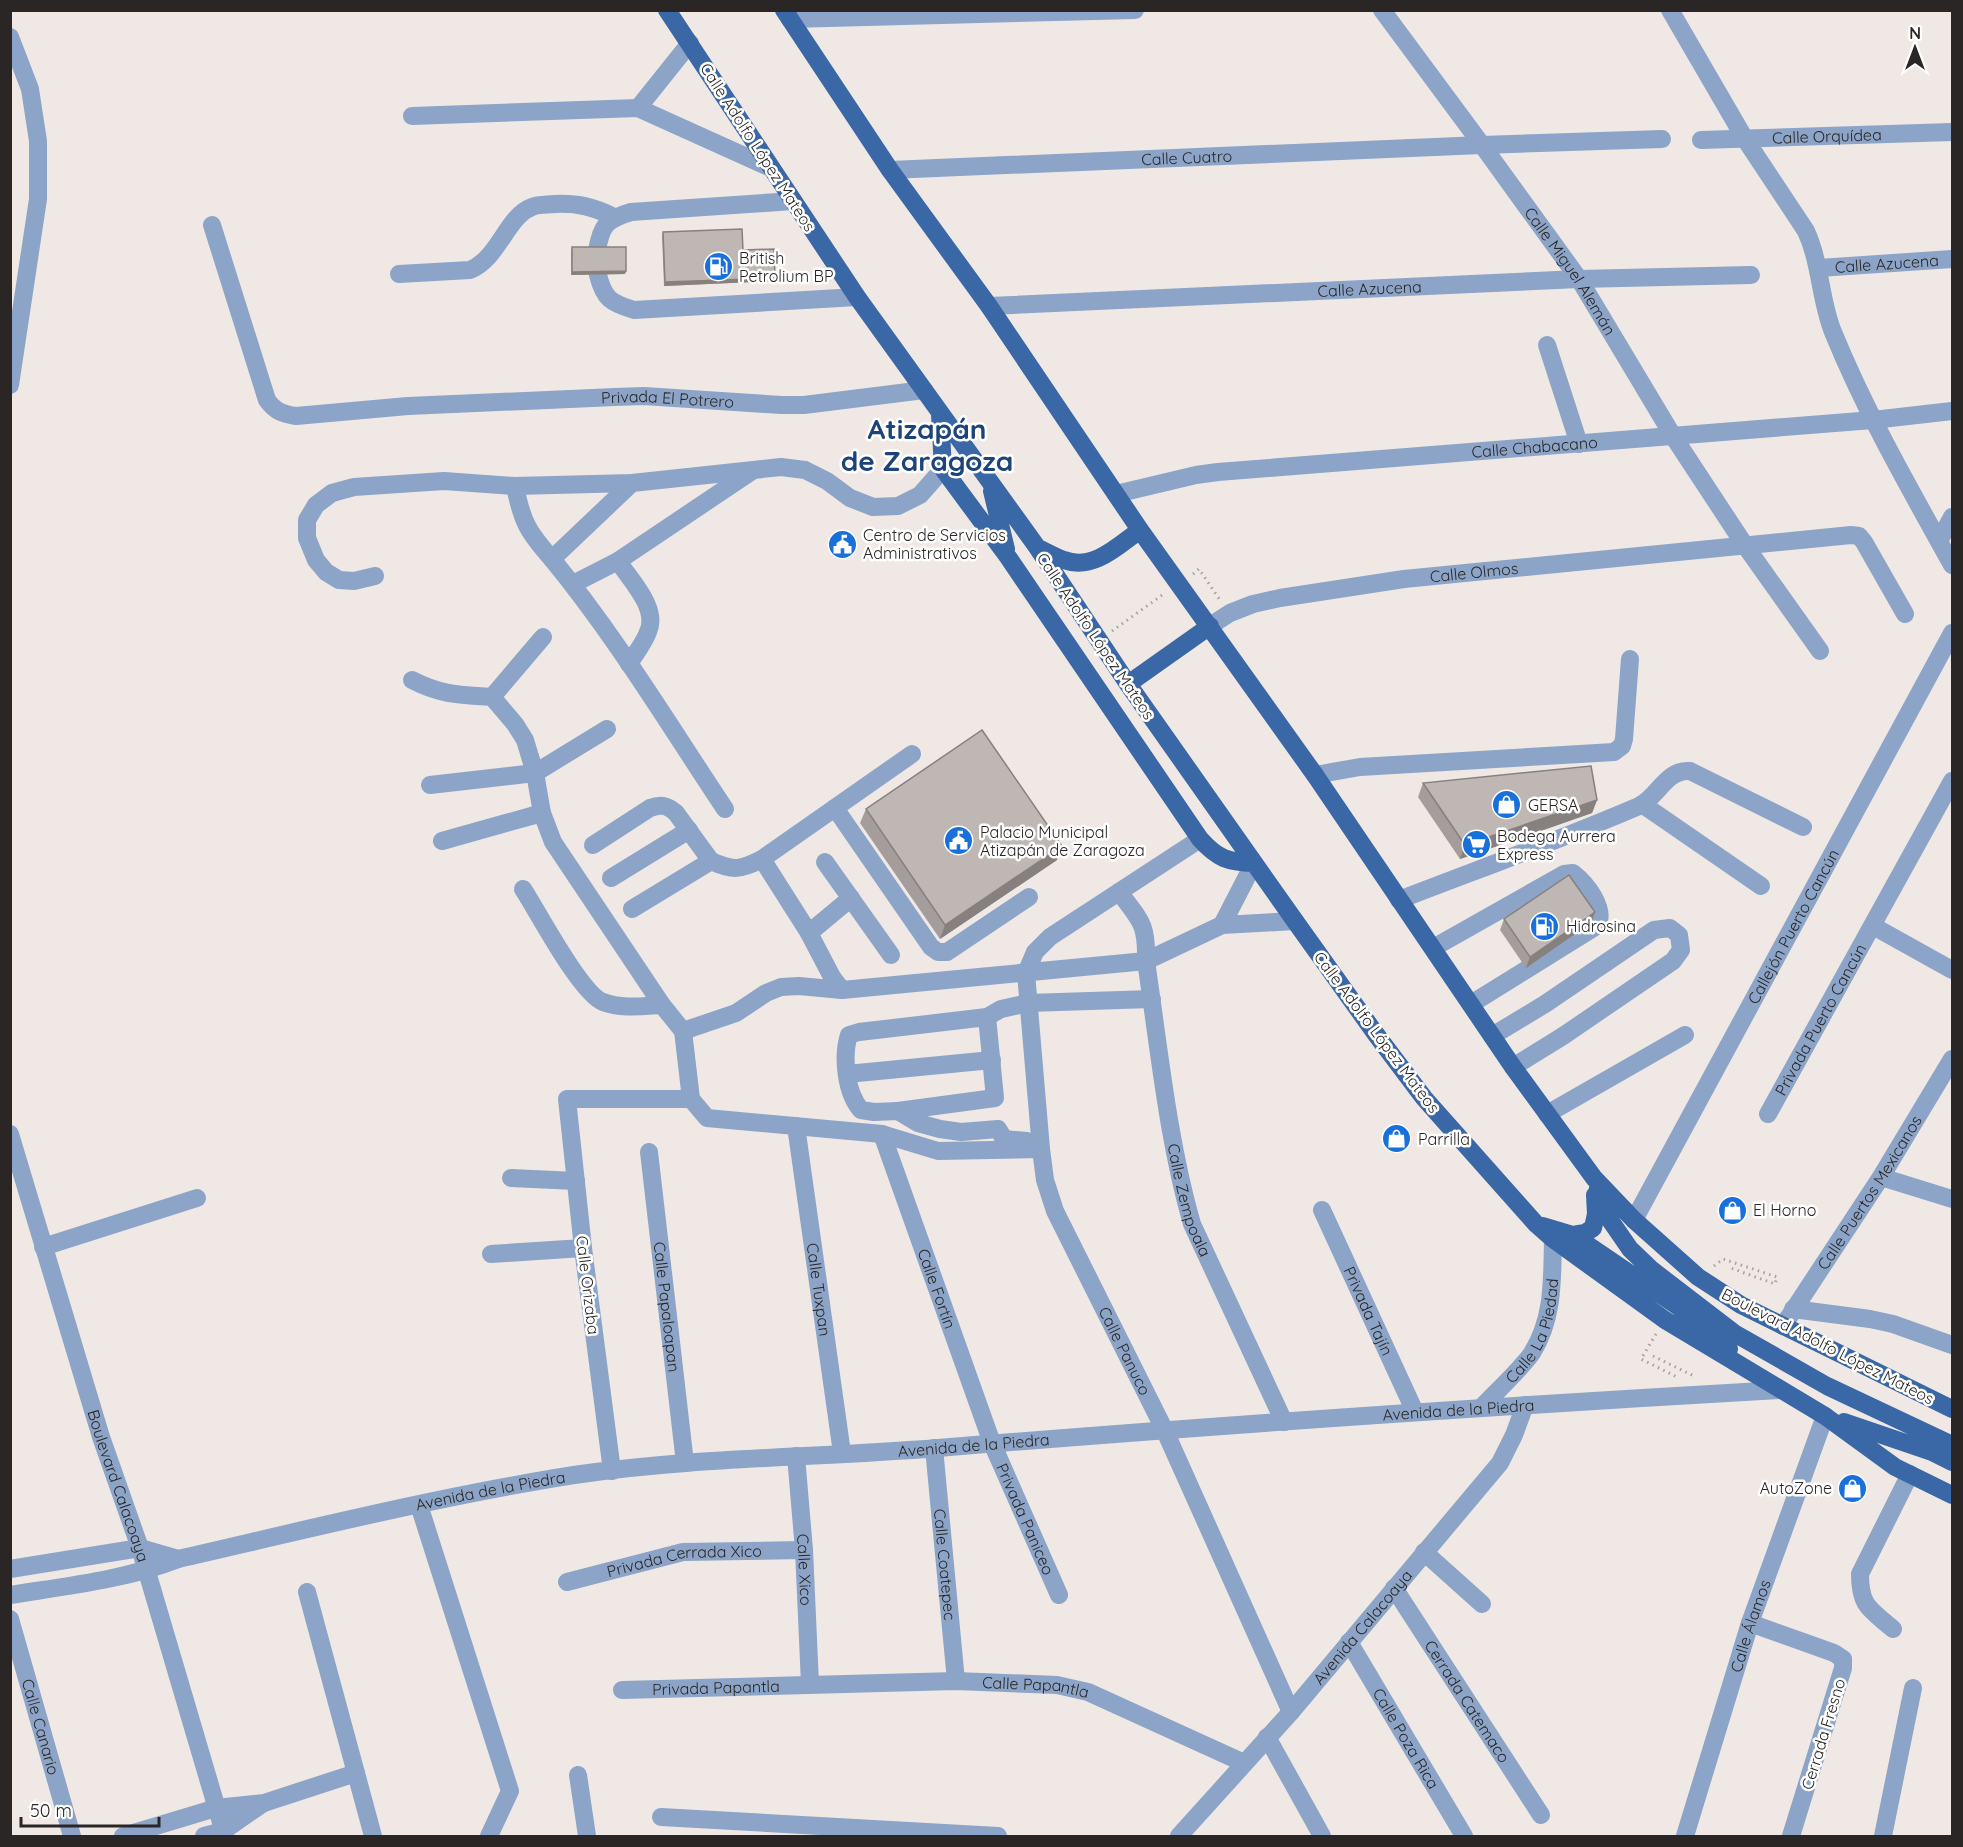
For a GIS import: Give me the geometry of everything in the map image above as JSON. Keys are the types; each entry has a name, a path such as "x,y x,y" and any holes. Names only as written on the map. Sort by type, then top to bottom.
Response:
{"main road":[{"name":"Calle Adolfo López Mateos","path":"667,10 857,297 990,481 1128,684 1375,1033 1424,1098 1536,1224 1553,1239"},
{"path":"787,15 890,170 989,306 1140,530 1315,775 1513,1067 1594,1178 1595,1224 1585,1233 1573,1235"},
{"path":"940,413 943,470 1008,557 1200,839 1213,853 1231,862 1254,863"},
{"path":"990,481 1008,557"},
{"path":"1036,547 1077,564 1092,562 1140,530"},
{"path":"1128,684 1210,626"},
{"name":"Boulevard Adolfo López Mateos","path":"1594,1178 1634,1220 1698,1277 1740,1305 1953,1409"},
{"name":"Boulevard Adolfo López Mateos","path":"1594,1178 1610,1220 1630,1249 1653,1270 1734,1333 1827,1386 1953,1445"},
{"path":"1536,1224 1573,1235 1679,1307 1779,1390"},
{"path":"1553,1239 1665,1320 1825,1416 1895,1467 1953,1495"},
{"path":"1825,1416 1932,1452 1953,1462"}],"street":[{"path":"787,15 1135,10"},
{"name":"Calle Miguel Alemán","path":"1382,10 1579,279 1673,436 1744,544 1820,651"},
{"path":"1670,10 1745,139 1806,231 1819,268 1833,332 1873,420 1953,565"},
{"path":"10,37 30,89 38,141 38,199 10,384"},
{"path":"638,108 690,44"},
{"path":"412,116 638,108 771,168"},
{"name":"Calle Orquídea","path":"1701,140 1953,132"},
{"path":"1482,145 1662,139"},
{"name":"Calle Cuatro","path":"890,170 1482,145"},
{"path":"597,250 604,226 614,217 631,212 793,201"},
{"path":"399,274 470,270 480,266 521,214 540,205 578,204 598,209 614,217"},
{"name":"Privada El Potrero","path":"213,225 267,400 274,410 297,416 408,406 644,396 804,405 924,390"},
{"name":"Calle Azucena","path":"1819,268 1953,259"},
{"path":"598,275 602,291 614,304 634,310 857,297"},
{"name":"Calle Azucena","path":"989,306 1579,279 1751,275"},
{"path":"1547,345 1579,444"},
{"name":"Calle Chabacano","path":"1116,494 1218,472 1873,420 1953,411"},
{"path":"375,576 354,581 339,580 326,572 316,560 307,538 308,520 316,505 332,493 354,487 444,481 515,486 632,483 781,467 805,470 827,481 849,498 873,507 898,506 920,495 943,470"},
{"path":"573,584 618,561 755,468"},
{"path":"552,559 632,483"},
{"path":"515,486 520,513 531,535 573,584 629,664 724,809"},
{"path":"1939,541 1953,517"},
{"name":"Calle Olmos","path":"1210,626 1253,604 1404,579 1744,544 1859,536 1905,614"},
{"path":"618,561 646,603 650,618 649,630 629,664"},
{"name":"Callejón Puerto Cancún","path":"1634,1220 1953,633"},
{"path":"492,697 543,637"},
{"path":"1315,775 1360,767 1614,752 1622,747 1624,739 1630,659"},
{"path":"412,680 431,690 453,695 492,697 515,724 525,740 536,773 542,813 553,842 662,1005 683,1031 691,1099 707,1118 882,1134 938,1151 1041,1146"},
{"path":"430,785 536,773 607,729"},
{"path":"593,845 650,808 659,805 669,806 711,861 727,868 744,868 762,859 912,754"},
{"path":"1399,900 1642,804 1674,774 1682,771 1690,771 1803,826"},
{"name":"Privada Puerto Cancún","path":"1768,1114 1953,781"},
{"path":"1642,804 1761,886"},
{"path":"835,808 931,947 938,952 947,952 1029,897"},
{"path":"442,841 542,813"},
{"path":"611,878 689,830"},
{"path":"1026,973 1035,952 1050,937 1200,839"},
{"path":"762,859 842,990"},
{"path":"632,909 711,861"},
{"path":"825,862 891,955"},
{"path":"1222,925 1254,863"},
{"path":"1432,948 1564,874 1573,873 1581,879 1598,906 1600,918 1598,925 1471,1004"},
{"path":"523,889 584,987 600,1001 621,1007 662,1005"},
{"name":"Calle Zempoala","path":"1119,892 1142,923 1146,939 1146,961 1179,1169 1192,1224 1284,1422"},
{"path":"809,933 851,898"},
{"path":"683,1031 736,1013 766,993 781,987 799,986 842,990 1146,961 1222,925 1295,921"},
{"path":"1873,926 1953,970"},
{"path":"1492,1036 1545,1004 1654,930 1670,928 1679,935 1681,950 1673,961 1513,1067"},
{"name":"Calle Panuco","path":"1026,973 1045,1180 1055,1211 1165,1431 1291,1712"},
{"path":"995,1098 898,1111 861,1110 852,1101 846,1046 849,1035 987,1017 1001,1009 1028,1003 1152,999"},
{"path":"987,1017 998,1129 1004,1139 1041,1146"},
{"path":"1547,1114 1684,1035"},
{"name":"Calle Puertos Mexicanos","path":"1783,1326 1946,1081 1953,1059"},
{"path":"848,1074 992,1060"},
{"name":"Calle Orizaba","path":"612,1471 583,1248 567,1099 691,1099"},
{"path":"898,1111 918,1123 940,1130 962,1132 998,1129"},
{"name":"Calle Tuxpan","path":"796,1126 842,1454"},
{"name":"Boulevard Calacoaya","path":"10,1134 101,1437 140,1548 224,1834"},
{"name":"Calle Fortín","path":"882,1134 992,1443"},
{"name":"Calle Papaloapan","path":"649,1152 685,1463"},
{"path":"1881,1177 1953,1198"},
{"path":"511,1178 576,1181"},
{"path":"43,1247 197,1198"},
{"name":"Privada Tajín","path":"1322,1210 1415,1412"},
{"name":"Calle La Piedad","path":"1481,1408 1531,1354 1545,1326 1551,1300 1553,1239"},
{"path":"491,1254 583,1248"},
{"path":"1793,1310 1893,1324 1953,1345"},
{"name":"Avenida de la Piedra","path":"10,1596 122,1577 178,1559 419,1505 574,1475 685,1463 934,1448 1415,1412 1779,1390"},
{"name":"Avenida Calacoaya","path":"1179,1836 1291,1712 1500,1463 1526,1405"},
{"name":"Calle Álamos","path":"1685,1836 1750,1623 1825,1416"},
{"name":"Privada Paniceo","path":"992,1443 1059,1595"},
{"name":"Calle Coatepec","path":"934,1448 956,1682"},
{"name":"Calle Xico","path":"796,1456 804,1550 810,1684"},
{"path":"1893,1629 1865,1605 1860,1590 1860,1574 1910,1474"},
{"path":"419,1505 510,1791 489,1836"},
{"path":"10,1569 140,1548"},
{"name":"Avenida de la Piedra","path":"140,1548 178,1559"},
{"name":"Privada Cerrada Xico","path":"567,1582 683,1552 804,1550"},
{"path":"1424,1552 1482,1604"},
{"name":"Cerrada Catemaco","path":"1394,1588 1541,1815"},
{"path":"308,1592 373,1836"},
{"name":"Calle Canario","path":"10,1619 72,1836"},
{"name":"Cerrada Fresno","path":"1750,1623 1834,1653 1843,1659 1843,1668 1791,1836"},
{"name":"Calle Poza Rica","path":"1349,1642 1464,1836"},
{"name":"Calle Papantla","path":"810,1684 956,1682 1057,1684 1088,1692 1244,1763"},
{"name":"Privada Papantla","path":"622,1690 810,1684"},
{"path":"1883,1836 1913,1688"},
{"path":"1268,1737 1322,1836"},
{"path":"123,1836 216,1808 264,1803 356,1773"},
{"path":"578,1775 587,1836"},
{"path":"204,1836 224,1834 264,1803"},
{"path":"661,1817 998,1836"}],"path":[{"path":"1189,576 1199,569 1215,594"},
{"path":"1111,632 1170,590"},
{"path":"1698,1277 1723,1259 1778,1277 1775,1284 1728,1267"},
{"path":"1665,1320 1641,1359 1683,1380"},
{"path":"1653,1356 1699,1379"}],"building":[{"name":"British Petrolium BP","path":"742,229 743,250 774,249 775,278 665,282 663,232"},
{"path":"572,247 626,247 626,271 572,272"},
{"name":"Palacio Municipal Atizapán de Zaragoza","path":"982,730 1062,846 945,925 866,809"},
{"name":"GERSA","path":"1591,766 1597,800 1465,845 1423,783"},
{"name":"Hidrosina","path":"1569,875 1595,912 1530,957 1504,919"}],"place":[{"name":"British Petrolium BP","path":"718,267"},
{"name":"Centro de Servicios Administrativos","path":"842,544"},
{"name":"GERSA","path":"1507,805"},
{"name":"Palacio Municipal Atizapán de Zaragoza","path":"959,841"},
{"name":"Bodega Aurrera Express","path":"1476,845"},
{"name":"Hidrosina","path":"1545,926"},
{"name":"Parrilla","path":"1397,1139"},
{"name":"El Horno","path":"1732,1210"},
{"name":"AutoZone","path":"1853,1488"}],"district":[{"name":"Atizapán de Zaragoza","path":"927,445"}]}
